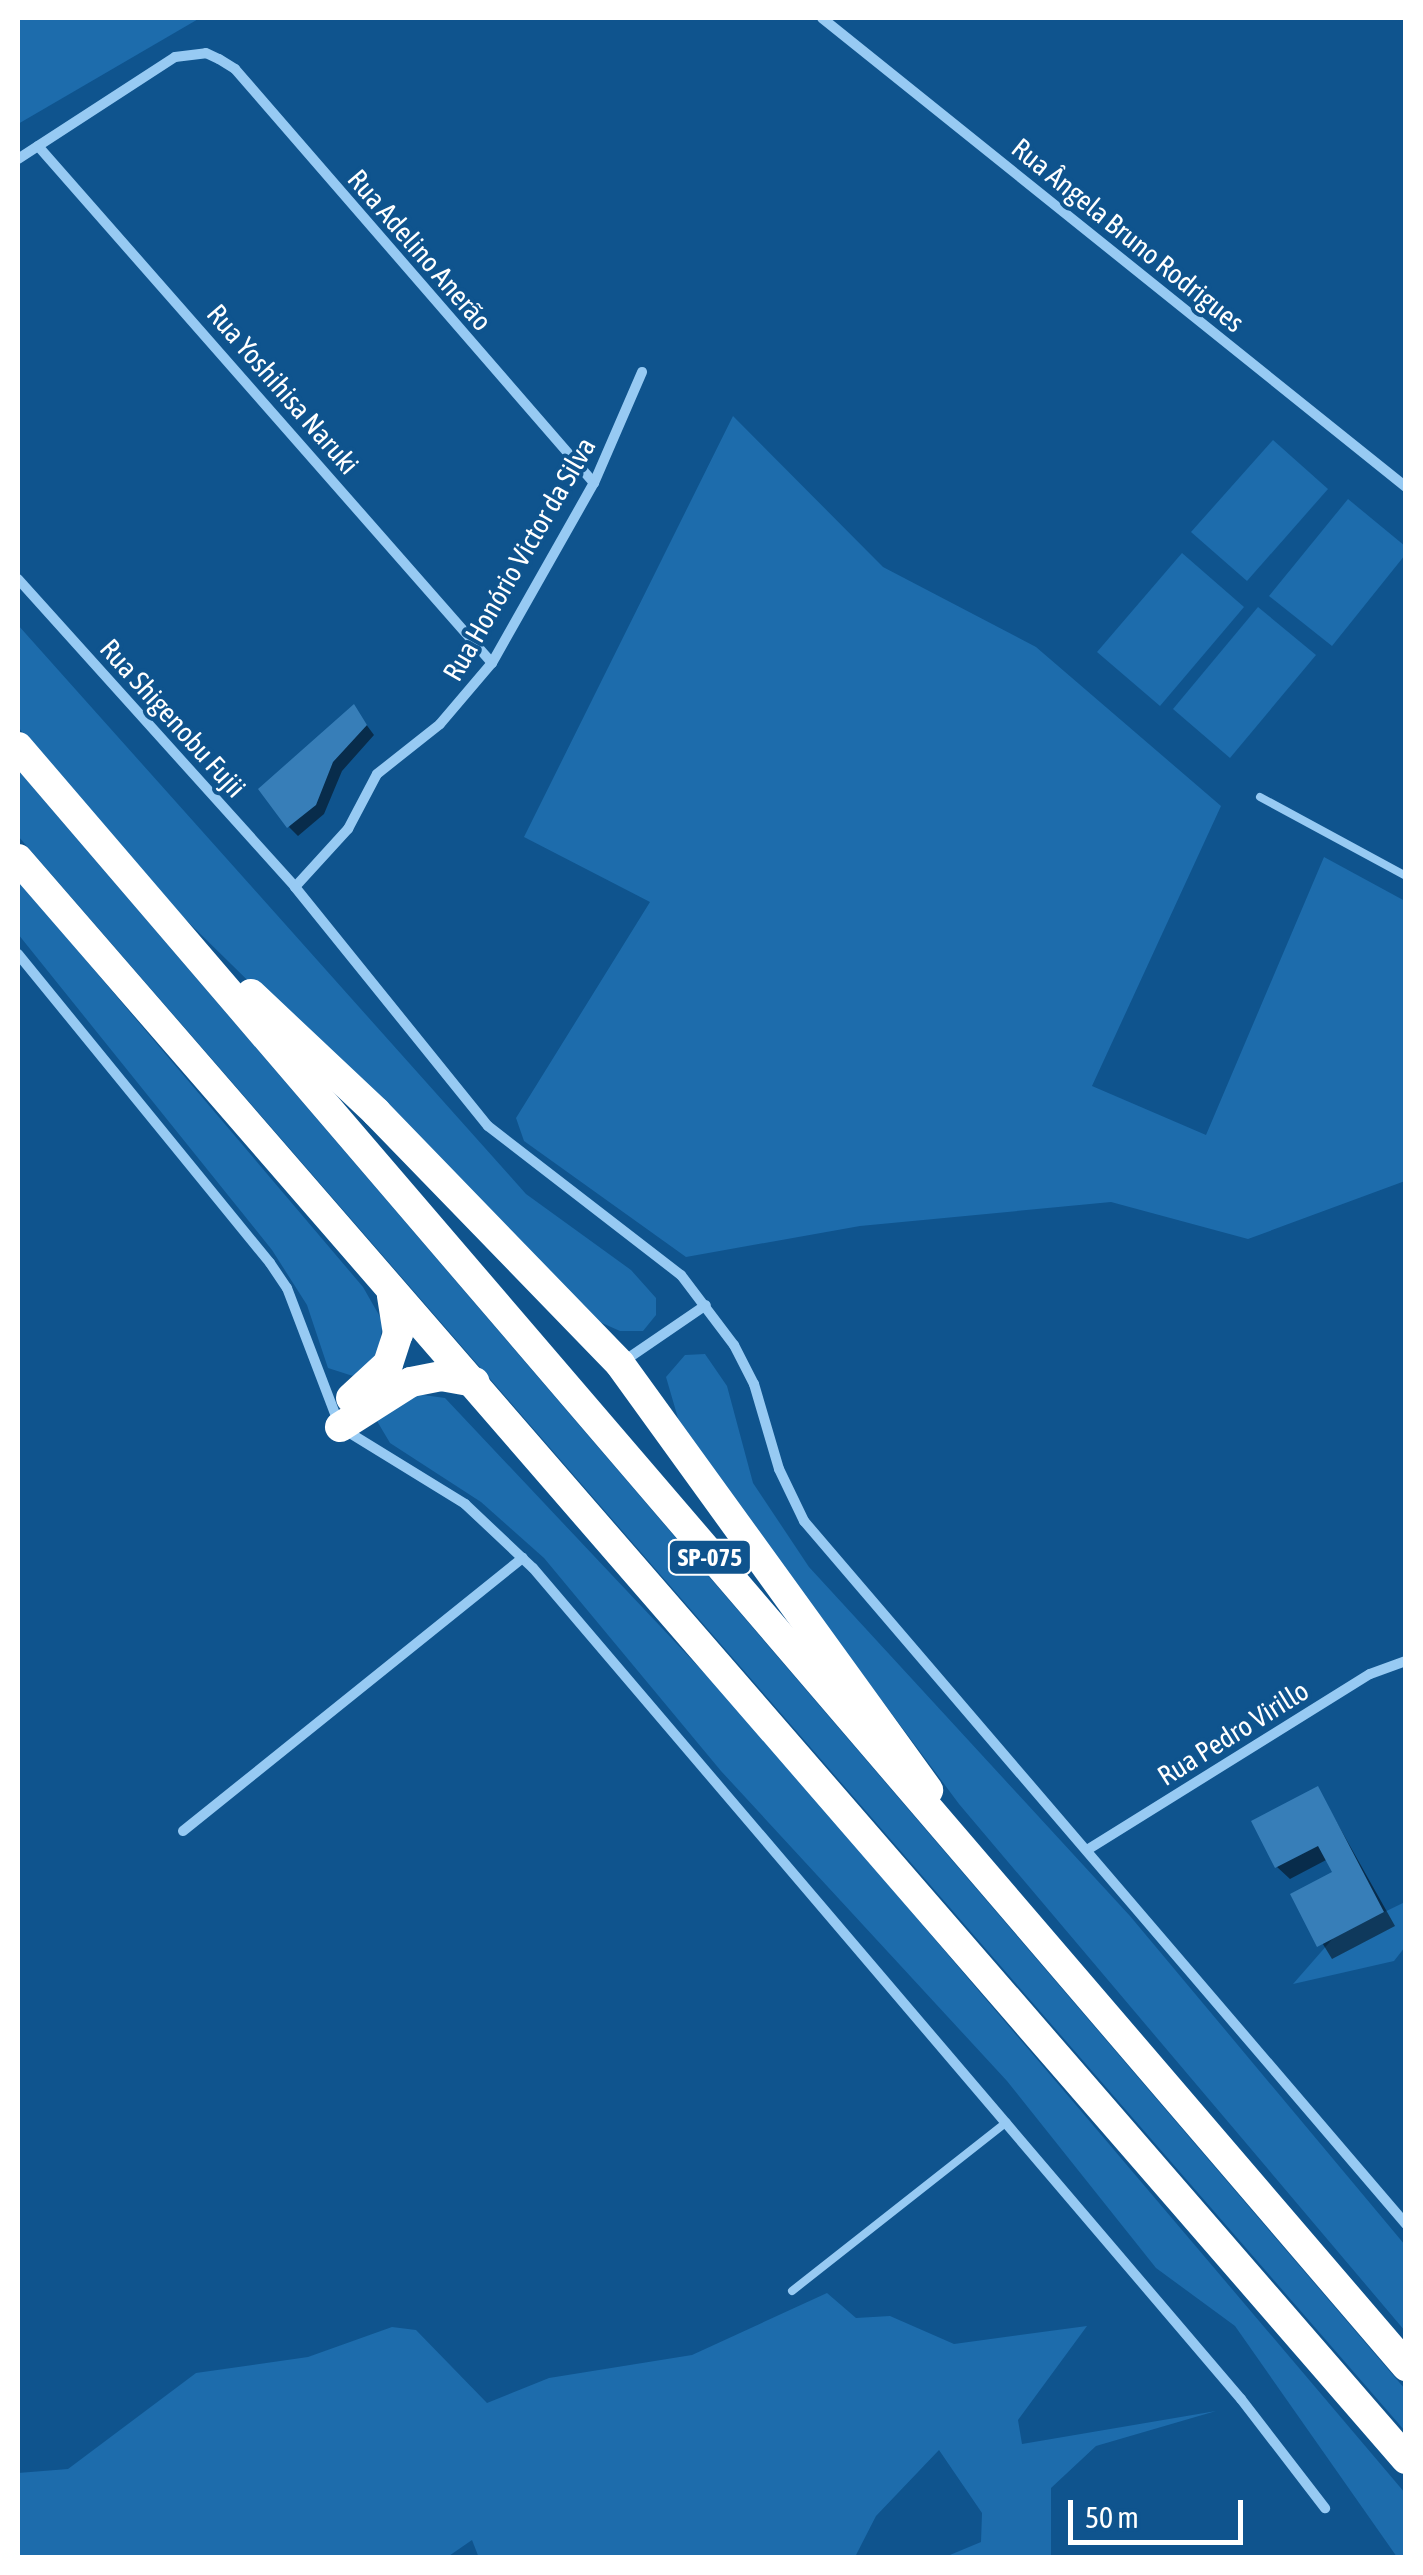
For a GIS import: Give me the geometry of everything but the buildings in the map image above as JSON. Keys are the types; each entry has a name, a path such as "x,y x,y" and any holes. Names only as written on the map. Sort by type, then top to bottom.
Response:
{"highway":[{"name":"SP-075","path":"18,747 1406,2366"},
{"name":"SP-075","path":"18,858 392,1294 474,1382 1406,2459"},
{"path":"145,895 376,1112 620,1364 903,1750 977,1870"},
{"path":"336,1420 388,1364 398,1334 392,1294"},
{"path":"336,1420 411,1382 441,1376 474,1382"}],"street":[{"name":"Rua Ângela Bruno Rodrigues","path":"822,18 1406,488"},
{"name":"Rua Adelino Anerão","path":"38,146 175,57 206,53 235,69 594,484"},
{"path":"18,159 38,146"},
{"name":"Rua Yoshihisa Naruki","path":"38,146 492,663"},
{"name":"Rua Honório Victor da Silva","path":"295,887 348,829 378,774 440,724 492,663 594,484 642,372"},
{"name":"Rua Shigenobu Fujii","path":"18,579 295,887 488,1126 543,1174 672,1265 706,1305 754,1384 780,1468 804,1521 1406,2224"},
{"path":"18,954 270,1263 298,1314 336,1420 465,1504 523,1558 1007,2122 1325,2508"},
{"path":"620,1364 706,1305"},
{"path":"183,1831 523,1558"},
{"name":"Rua Pedro Virillo","path":"1088,1850 1370,1674 1406,1661"}],"lane":[{"path":"1260,796 1406,876"},
{"path":"792,2292 1007,2122"}],"shaded area":[{"path":"18,18 200,18 18,124"},
{"path":"733,416 883,567 1036,647 1221,806 1092,1086 1206,1135 1324,857 1405,901 1405,1181 1248,1239 1111,1202 860,1226 686,1257 524,1141 516,1118 650,902 524,837"},
{"path":"1273,440 1328,489 1247,581 1191,532"},
{"path":"1348,499 1405,546 1405,555 1332,646 1269,596"},
{"path":"1182,553 1244,607 1160,706 1097,652"},
{"path":"1258,607 1316,655 1230,758 1173,709"},
{"path":"18,625 526,1194 631,1270 656,1298 656,1315 643,1331 620,1331 593,1319 133,868 18,727"},
{"path":"18,770 1405,2389 1405,2431 18,836"},
{"path":"18,880 363,1287 383,1322 376,1366 356,1377 328,1368 307,1305 272,1250 18,934"},
{"path":"705,1354 727,1386 753,1483 809,1567 1130,1916 1405,2245 1405,2331 959,1804 682,1432 666,1377 685,1355"},
{"path":"416,1394 445,1398 743,1714 1070,2098 1405,2493 1405,2557 1397,2557 1235,2326 1156,2268 1007,2081 721,1771 544,1558 481,1502 390,1443 377,1421"},
{"path":"1405,1902 1405,1947 1394,1961 1293,1984 1335,1936"},
{"path":"827,2293 856,2318 890,2316 954,2344 1087,2326 1018,2420 1022,2444 1216,2411 1096,2446 1051,2488 1051,2557 945,2557 981,2542 982,2513 939,2450 876,2516 855,2557 479,2558 472,2540 446,2558 18,2557 18,2473 68,2469 196,2373 308,2357 392,2327 416,2330 487,2403 549,2378 692,2355"}]}
